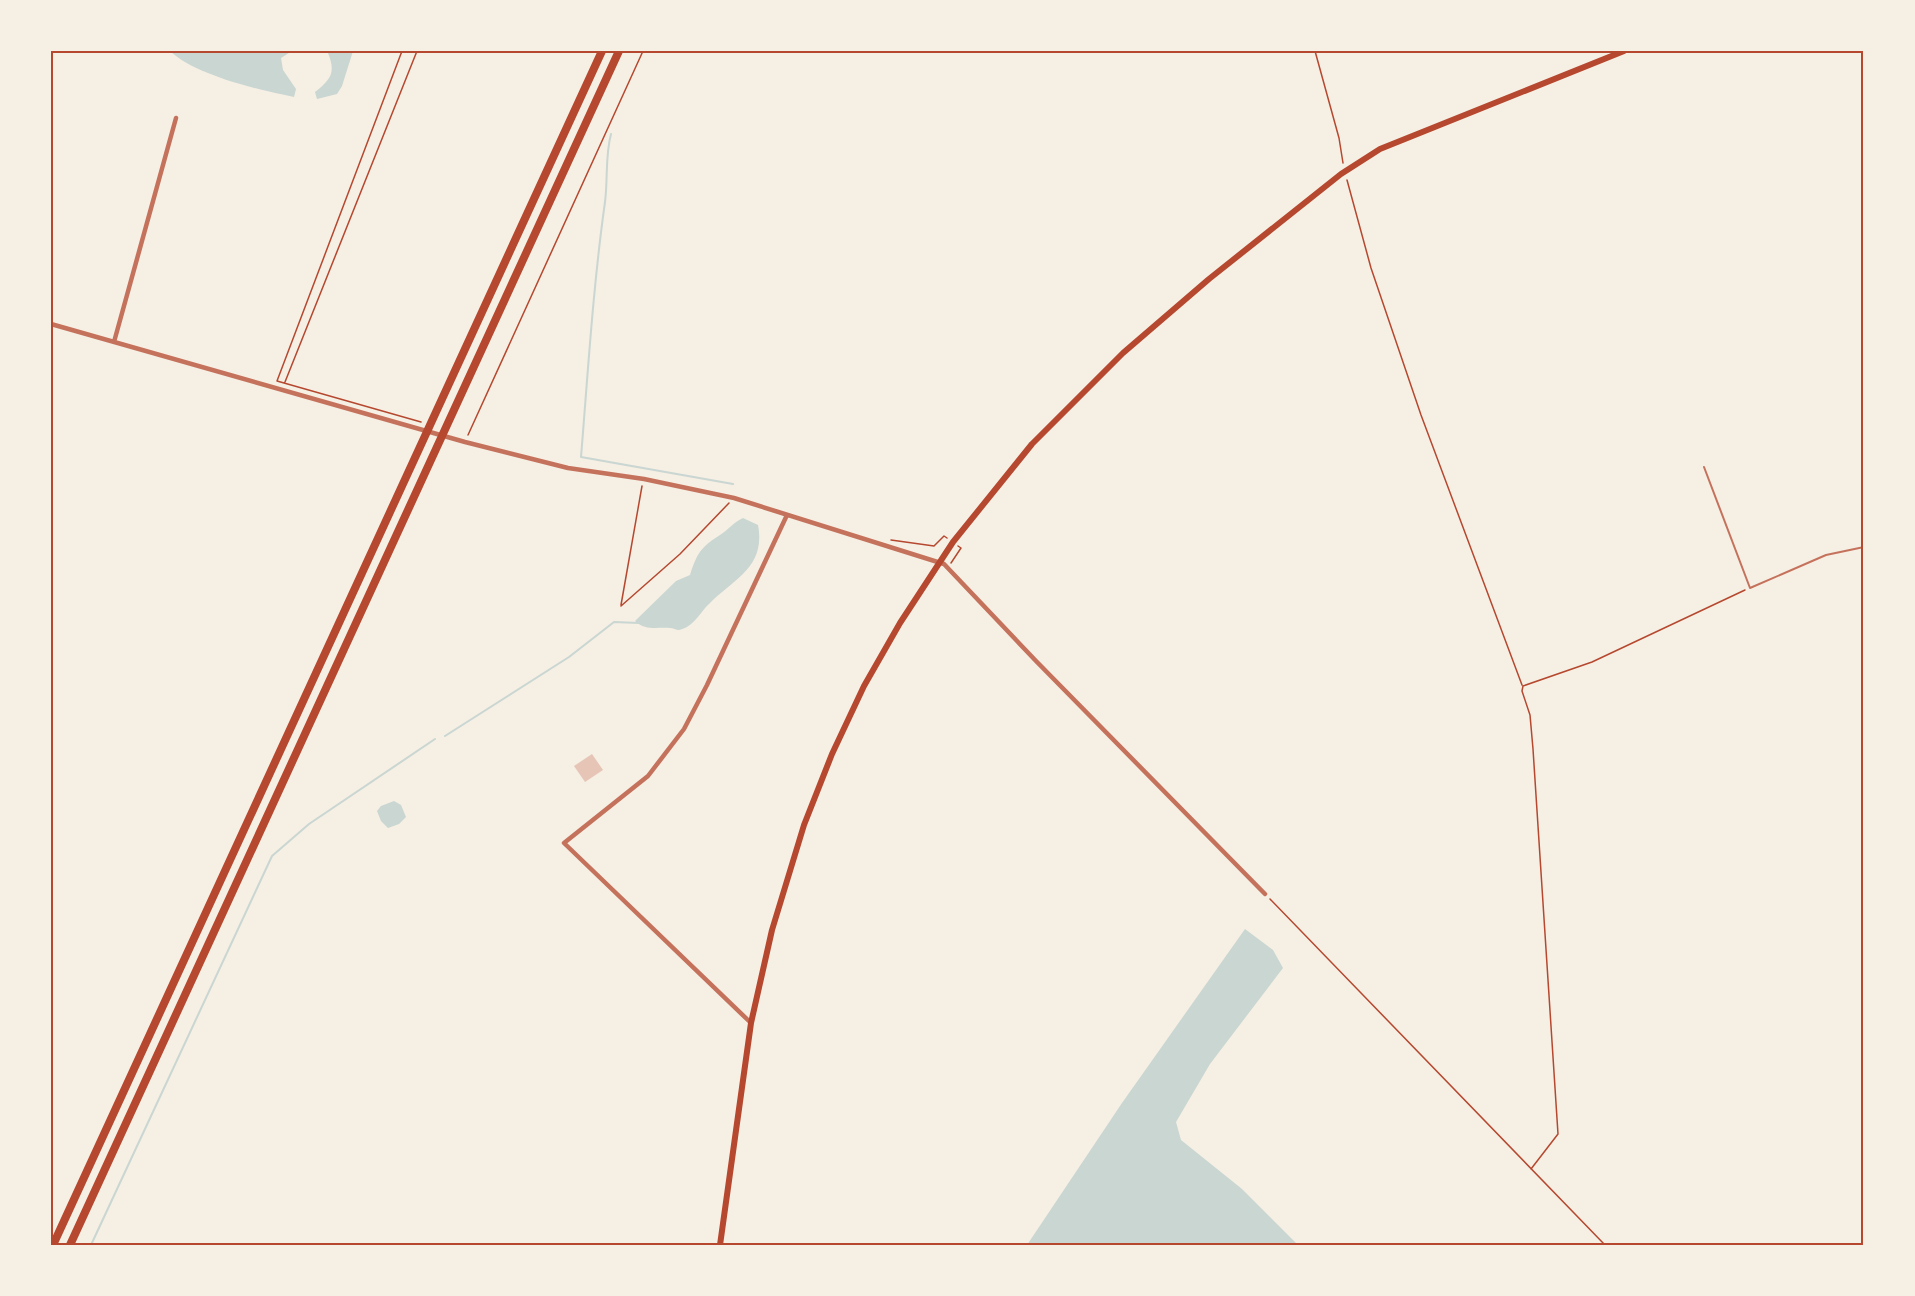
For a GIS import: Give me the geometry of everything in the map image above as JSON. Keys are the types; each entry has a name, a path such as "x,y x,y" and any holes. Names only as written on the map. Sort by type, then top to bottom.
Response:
{"highway":[{"path":"53,1245 602,51"},
{"path":"70,1245 619,51"}],"main road":[{"path":"720,1245 751,1023 787,877 821,780 864,686 900,623 953,542 1032,444 1123,353 1209,279 1345,172 1380,149 1624,51"}],"street":[{"path":"114,342 176,118"},
{"path":"51,324 465,442 568,468 734,498 944,564 1265,894"},
{"path":"751,1023 564,843 648,776 684,729 787,515"}],"lane":[{"path":"1704,467 1750,588 1826,555 1864,547"}],"path":[{"path":"402,51 277,381 425,423"},
{"path":"285,383 417,51"},
{"path":"468,436 643,51"},
{"path":"1315,51 1343,160"},
{"path":"1345,172 1371,268 1417,404 1523,686 1522,691 1530,715 1558,1134 1531,1169"},
{"path":"644,480 621,606 680,554 734,498"},
{"path":"948,568 961,549 953,542"},
{"path":"1523,686 1592,662 1750,588"},
{"path":"1265,894 1605,1245"}],"shaded area":[{"path":"170,51 292,51 281,58 283,70 296,89 294,97 246,86 211,74 181,60"},
{"path":"321,51 353,51 342,86 337,94 317,99 315,92 325,83 332,71 328,53"},
{"path":"743,518 758,525 759,539 753,562 738,579 710,603 693,623 679,630 647,627 635,621 676,581 690,575 695,561 708,543"},
{"path":"394,801 401,805 406,817 399,824 388,828 381,821 377,811 381,806"},
{"path":"1245,929 1273,950 1283,968 1210,1064 1176,1122 1181,1140 1242,1189 1298,1245 1027,1245 1122,1103"}],"building":[{"path":"592,754 603,770 585,782 574,766"}],"waterway":[{"path":"611,134 581,457 733,484"},
{"path":"445,736 569,657 614,622 639,623"},
{"path":"91,1245 272,856 309,824 435,739"}]}
